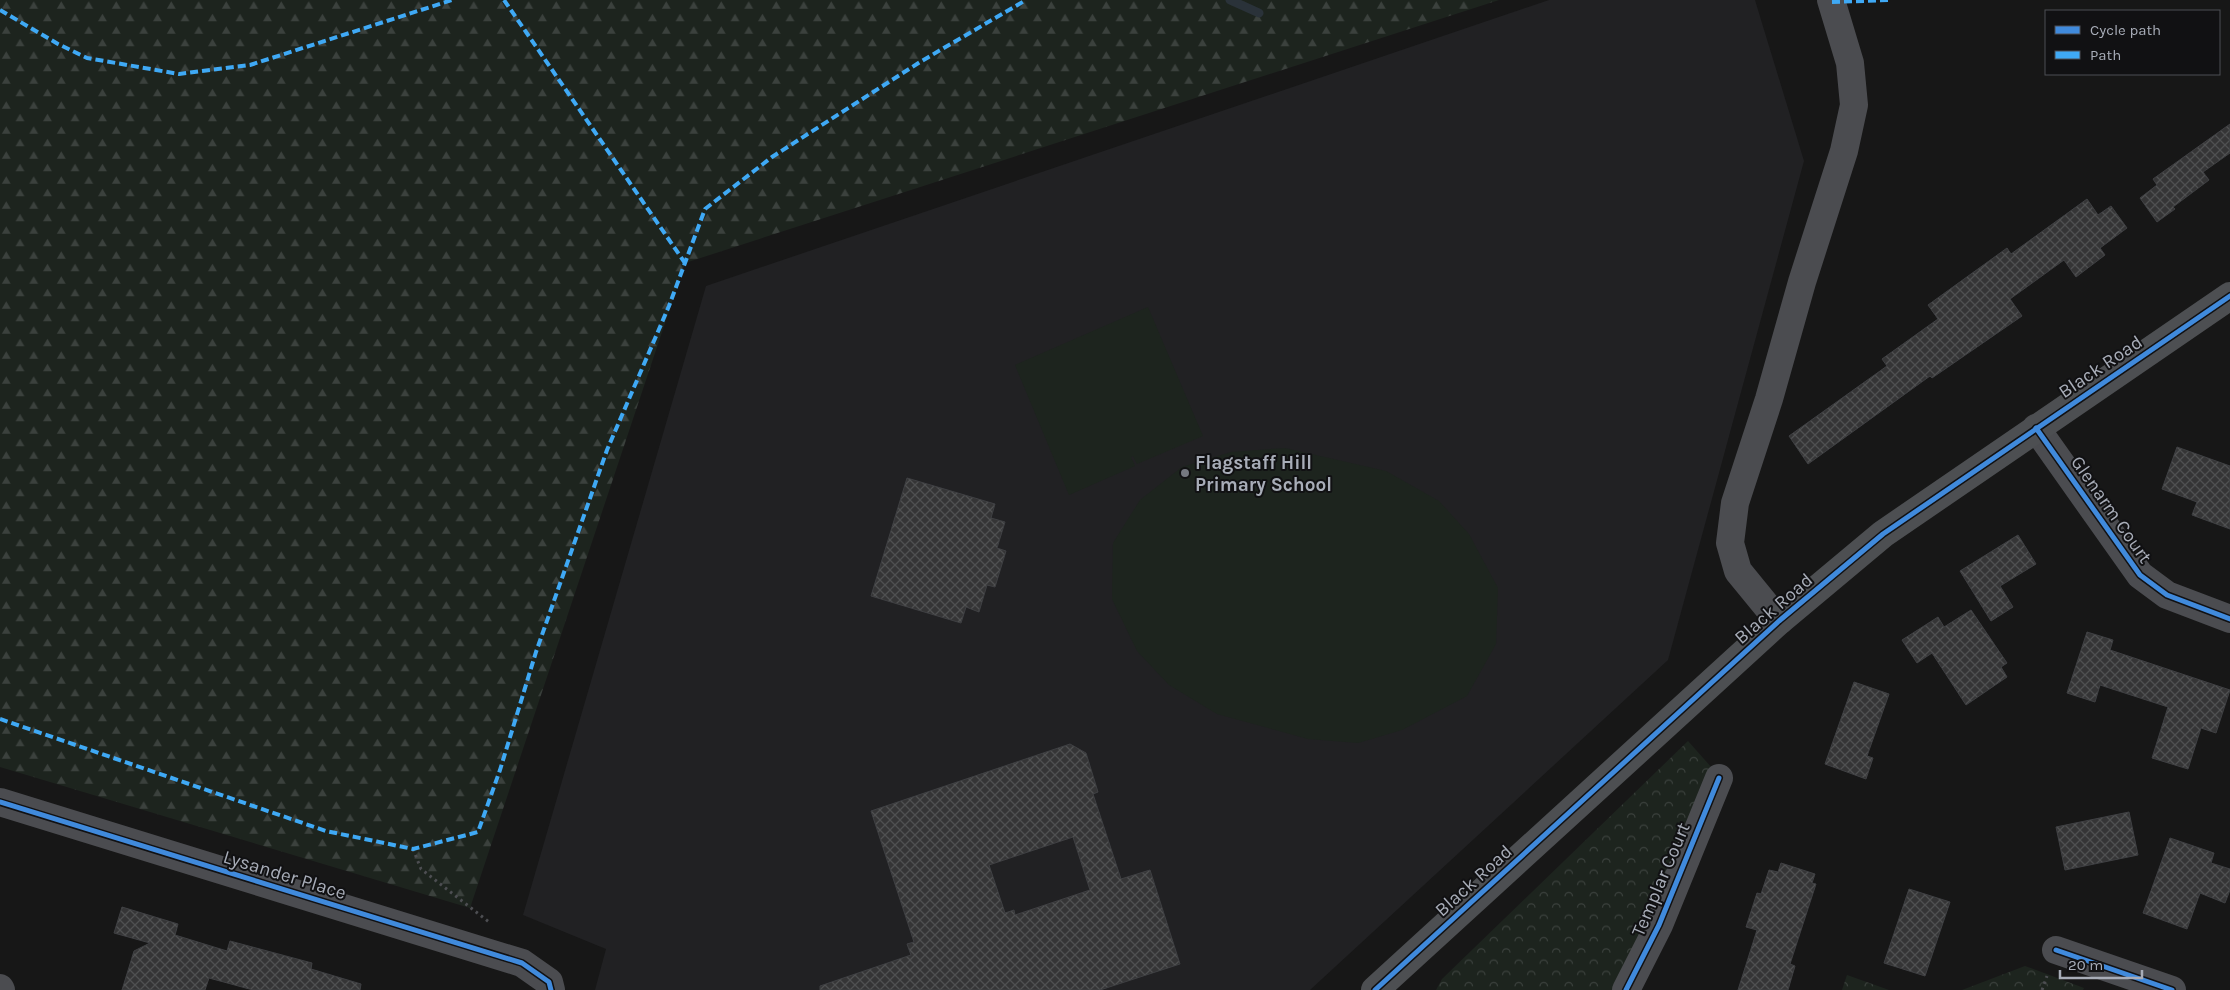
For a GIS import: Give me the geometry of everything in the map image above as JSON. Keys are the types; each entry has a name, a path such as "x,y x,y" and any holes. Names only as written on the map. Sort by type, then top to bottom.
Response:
{"main road":[{"name":"Black Road","path":"1375,990 1779,621 1883,534 2230,296"}],"street":[{"path":"1779,621 1738,571 1730,543 1735,503 1769,399 1802,282 1844,151 1854,104 1850,63 1831,0"},
{"name":"Glenarm Court","path":"2036,428 2140,576 2167,595 2230,620"},
{"name":"Templar Court","path":"1626,990 1659,925 1719,778"},
{"name":"Lysander Place","path":"0,802 522,963 549,982 551,990"},
{"path":"2056,950 2172,990"}],"path":[{"path":"413,849 421,869 490,924"}],"shaded area":[{"name":"Flagstaff Hill Primary School","path":"1549,0 1755,0 1804,161 1668,660 1310,990 595,990 606,949 523,915 706,286"}],"green space":[{"path":"0,0 1499,0 685,263 470,908 0,767"},
{"path":"1148,307 1203,436 1137,464 1133,456 1131,457 1135,466 1069,495 1015,365"},
{"path":"1285,448 1386,471 1439,501 1469,534 1498,588 1496,644 1467,696 1402,730 1358,743 1308,739 1217,714 1169,685 1137,651 1112,599 1113,543 1140,500 1182,467 1231,452"},
{"path":"1688,741 1712,768 1652,921 1616,990 1436,990 1442,979"},
{"path":"2025,966 2084,988 2083,990 1962,990"},
{"path":"1847,975 1889,990 1842,990"}],"building":[{"path":"2230,124 2230,153 2203,172 2209,180 2173,207 2175,209 2157,222 2140,198 2157,185 2153,179"},
{"path":"2087,199 2098,215 2111,206 2127,228 2100,248 2105,255 2076,277 2064,260 2010,299 2022,316 1932,378 1930,376 1808,464 1789,436 1887,366 1882,359 1938,319 1928,305 2007,248 2011,254"},
{"path":"2177,447 2230,466 2230,529 2192,515 2197,502 2162,489"},
{"path":"907,478 995,504 991,518 1005,522 997,548 1006,551 995,587 987,585 979,612 966,607 961,623 871,596"},
{"path":"2018,535 2036,564 2000,586 2013,607 1991,621 1960,571"},
{"path":"1971,610 2007,663 2001,667 2007,677 1966,705 1932,653 1917,663 1902,640 1938,617 1944,627"},
{"path":"2087,632 2113,640 2110,650 2230,690 2216,733 2201,728 2188,769 2152,758 2168,707 2100,685 2095,702 2067,693"},
{"path":"1854,682 1889,694 1867,756 1873,758 1866,779 1825,764"},
{"path":"1070,744 1086,753 1098,792 1093,794 1121,879 1150,870 1180,964 1100,990 820,990 820,986 911,955 907,944 914,942 871,811","holes":["1073,837 1090,890 1015,915 1014,910 1005,913 989,865"]},
{"path":"2129,812 2138,855 2065,870 2056,827"},
{"path":"2170,838 2214,853 2211,863 2230,869 2230,890 2225,903 2200,893 2187,929 2143,913"},
{"path":"1781,863 1815,874 1812,883 1816,884 1790,964 1795,966 1788,990 1738,990 1757,930 1746,927 1757,893 1761,894 1769,870 1778,872"},
{"path":"1909,889 1950,902 1925,976 1884,963"},
{"path":"122,907 178,924 175,935 227,951 230,941 312,963 311,969 361,984 360,990 253,990 209,978 205,990 122,990 134,951 150,943 114,933"}],"waterway":[{"path":"1230,0 1259,13"}],"marked path":[{"path":"0,10 58,44 87,58 179,74 250,65 452,0"},
{"path":"504,0 685,263"},
{"path":"0,719 326,831 413,849 478,832 500,770 536,652 607,450 669,306 705,209 772,157 920,62 1026,0"},
{"path":"1832,2 1890,0"}],"cycle path":[{"path":"1375,990 1779,621 1883,534 2230,296"},
{"path":"2036,428 2140,575 2167,595 2230,619"},
{"path":"1626,990 1659,925 1719,778"},
{"path":"0,802 522,963 549,982 551,990"},
{"path":"2056,950 2172,990"}],"place":[{"name":"Flagstaff Hill Primary School","path":"1185,473"}]}
